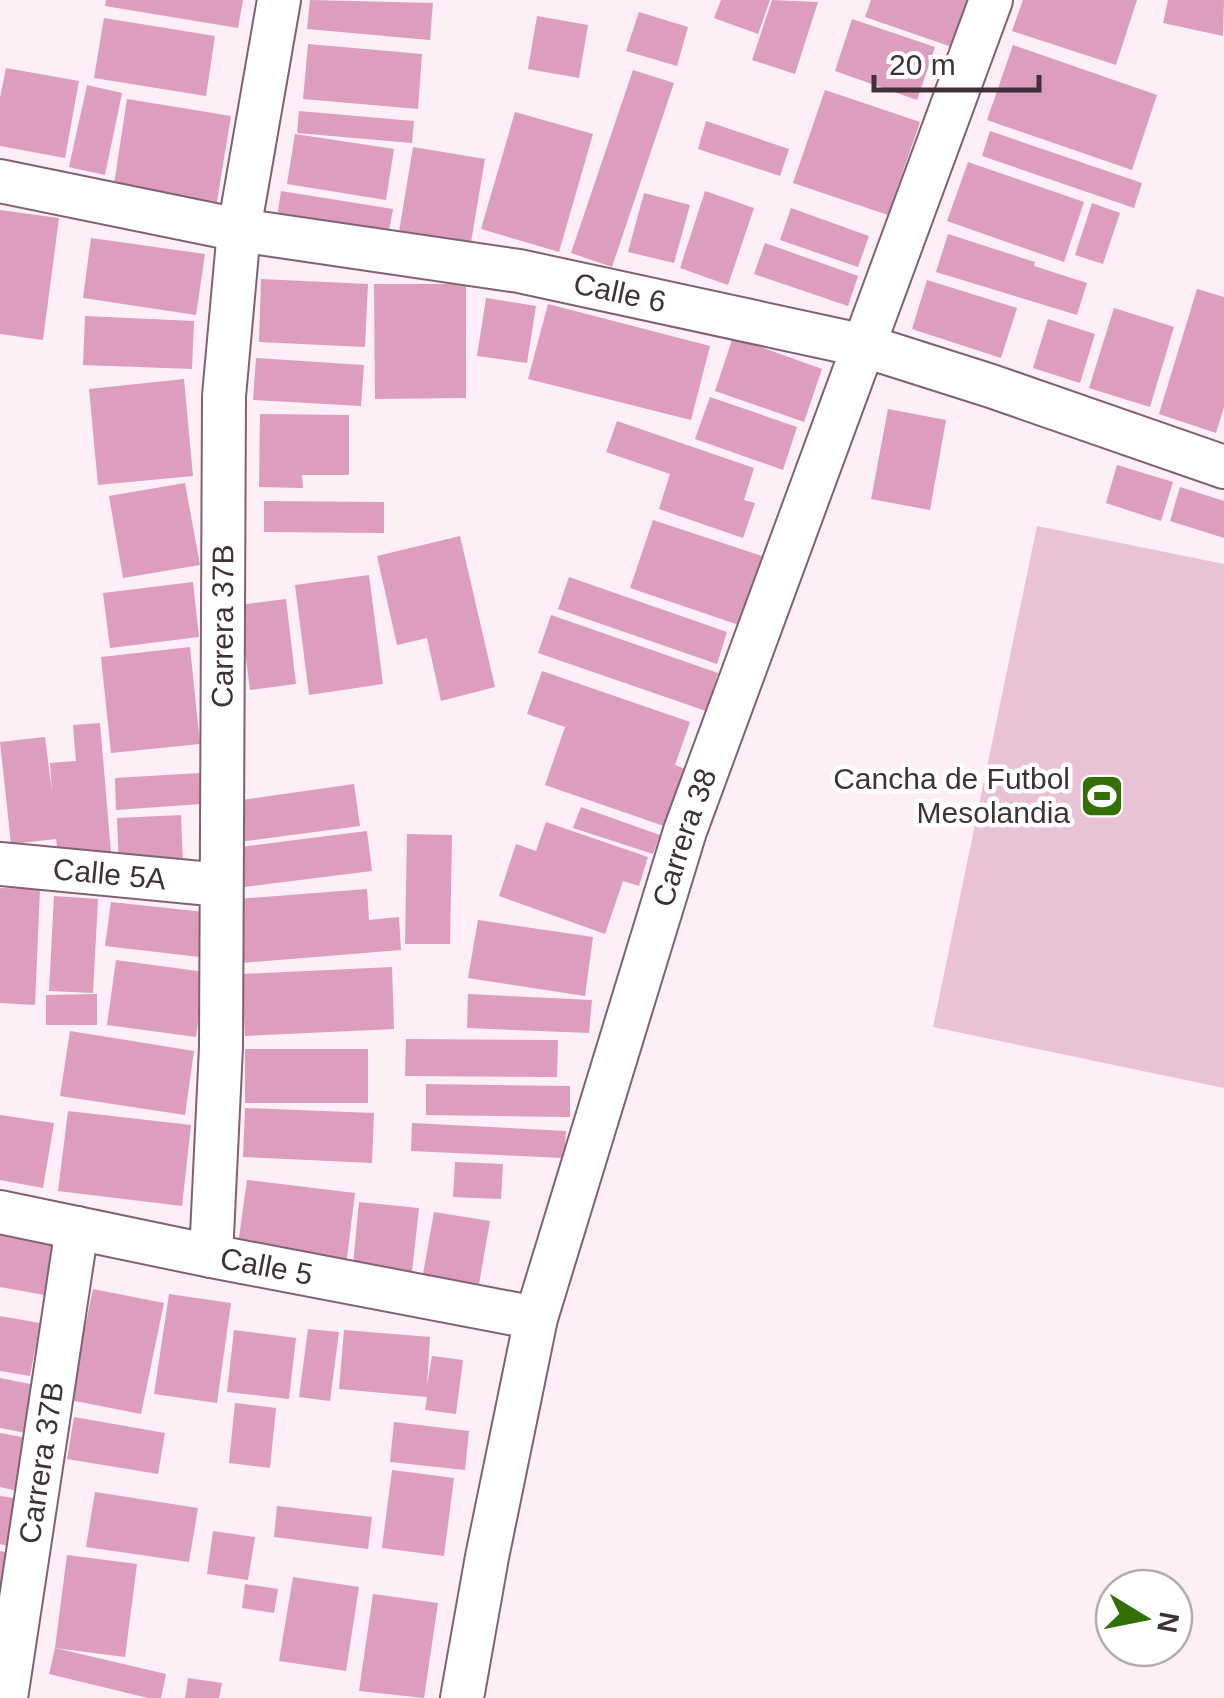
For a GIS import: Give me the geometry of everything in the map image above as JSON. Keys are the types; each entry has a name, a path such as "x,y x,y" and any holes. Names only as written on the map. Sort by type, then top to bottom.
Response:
{"street":[{"name":"Carrera 37B","path":"211,1256 221,1047 224,396 239,230 279,0"},
{"name":"Carrera 38","path":"462,1698 536,1318 685,832 991,0"},
{"name":"Calle 6","path":"0,181 239,230 520,271 866,346 1224,468"},
{"name":"Calle 5A","path":"0,864 221,885"},
{"name":"Calle 5","path":"0,1212 536,1318"},
{"name":"Carrera 37B","path":"6,1698 77,1228"}],"shaded area":[{"name":"Cancha de Futbol Mesolandia","path":"1037,526 1224,564 1224,1088 933,1027"}],"building":[{"path":"106,0 243,0 238,28 105,6"},
{"path":"310,0 433,3 430,40 307,29"},
{"path":"721,0 770,0 758,34 714,18"},
{"path":"772,0 818,2 795,74 752,60"},
{"path":"871,0 974,0 952,47 865,17"},
{"path":"1023,0 1137,0 1116,65 1012,31"},
{"path":"1168,0 1224,0 1223,36 1163,23"},
{"path":"639,12 688,27 677,66 626,51"},
{"path":"537,16 588,25 579,78 528,69"},
{"path":"104,18 215,36 206,96 94,78"},
{"path":"852,19 935,47 917,100 835,71"},
{"path":"308,44 422,54 418,109 303,99"},
{"path":"1013,45 1157,95 1132,170 987,120"},
{"path":"6,68 79,81 65,158 0,146 0,98"},
{"path":"633,70 674,83 612,267 571,253"},
{"path":"87,85 122,93 105,175 69,167"},
{"path":"825,90 920,122 888,215 793,183"},
{"path":"127,99 231,116 216,207 113,191"},
{"path":"299,111 414,121 412,143 297,133"},
{"path":"515,112 593,134 559,252 481,229"},
{"path":"706,121 789,149 780,176 698,149"},
{"path":"990,131 1142,183 1134,208 982,156"},
{"path":"295,134 394,149 386,200 287,184"},
{"path":"413,147 485,159 471,242 399,232"},
{"path":"968,162 1084,202 1064,262 947,221"},
{"path":"281,191 393,209 388,236 277,218"},
{"path":"705,191 754,208 728,285 680,268"},
{"path":"644,193 690,205 674,263 628,252"},
{"path":"1092,203 1120,213 1103,264 1075,255"},
{"path":"791,208 869,236 858,267 780,240"},
{"path":"0,210 59,218 43,340 0,334"},
{"path":"948,234 1087,283 1077,315 936,272"},
{"path":"91,238 205,254 196,315 83,298"},
{"path":"765,243 858,276 848,306 754,274"},
{"path":"261,279 368,284 365,347 259,342"},
{"path":"927,280 1017,308 1001,358 912,329"},
{"path":"374,284 466,284 466,398 375,399"},
{"path":"1197,289 1224,297 1224,407 1216,433 1159,414"},
{"path":"486,298 536,306 527,363 477,356"},
{"path":"548,304 710,346 691,420 528,379"},
{"path":"1114,308 1174,327 1150,407 1089,388"},
{"path":"85,316 194,321 192,369 83,365"},
{"path":"1048,319 1095,334 1080,383 1033,368"},
{"path":"733,337 822,369 804,422 715,391"},
{"path":"256,358 364,365 361,406 253,400"},
{"path":"184,379 193,476 98,485 89,389"},
{"path":"710,397 797,427 783,470 695,439"},
{"path":"888,409 946,420 930,510 871,499"},
{"path":"260,414 349,415 349,475 302,475 303,488 259,487"},
{"path":"617,421 754,468 744,500 755,503 743,538 659,509 670,474 606,452"},
{"path":"1117,465 1173,482 1161,521 1106,503"},
{"path":"185,483 200,565 123,578 109,496"},
{"path":"1180,487 1224,501 1224,538 1170,521"},
{"path":"264,501 384,502 384,533 264,532"},
{"path":"653,520 762,556 739,625 630,588"},
{"path":"460,536 495,687 441,701 427,638 397,645 377,556"},
{"path":"369,575 383,684 309,695 295,585"},
{"path":"569,577 727,632 717,664 558,609"},
{"path":"193,582 199,637 110,648 103,593"},
{"path":"286,599 296,684 250,690 239,605"},
{"path":"551,615 718,673 706,711 538,653"},
{"path":"190,647 200,744 111,753 101,657"},
{"path":"542,671 690,722 675,765 685,769 664,826 545,785 565,727 527,714"},
{"path":"100,723 111,853 58,853 56,839 11,844 0,742 45,737 52,792 50,763 76,761 73,725"},
{"path":"200,773 201,804 116,810 115,778"},
{"path":"354,784 360,826 239,842 234,801"},
{"path":"581,807 660,835 653,854 573,828"},
{"path":"181,815 183,864 119,867 117,818"},
{"path":"546,822 648,857 639,886 623,881 605,934 499,896 516,844 536,851"},
{"path":"367,831 372,871 237,888 232,848"},
{"path":"407,834 452,835 450,944 405,944"},
{"path":"0,888 40,889 35,1005 0,1003"},
{"path":"367,889 369,920 399,917 401,950 241,963 236,899"},
{"path":"54,896 98,899 93,993 49,991"},
{"path":"111,902 213,913 208,958 105,946"},
{"path":"478,920 593,937 585,996 468,978"},
{"path":"116,960 205,972 196,1037 107,1025"},
{"path":"392,967 394,1029 245,1036 242,974"},
{"path":"97,994 97,1025 46,1025 46,995"},
{"path":"468,994 592,1000 589,1033 467,1028"},
{"path":"70,1031 194,1051 185,1115 60,1096"},
{"path":"406,1039 558,1040 557,1077 405,1076"},
{"path":"245,1049 368,1049 368,1103 245,1103"},
{"path":"426,1084 570,1086 570,1117 426,1115"},
{"path":"245,1108 374,1113 372,1163 243,1157"},
{"path":"68,1111 191,1125 182,1206 58,1191"},
{"path":"0,1115 54,1123 43,1188 0,1180"},
{"path":"412,1123 566,1131 564,1158 411,1151"},
{"path":"455,1162 503,1164 501,1199 453,1197"},
{"path":"247,1180 355,1193 346,1266 237,1252"},
{"path":"359,1202 419,1208 411,1281 352,1275"},
{"path":"434,1212 490,1221 479,1284 423,1274"},
{"path":"0,1228 54,1238 44,1295 0,1287"},
{"path":"93,1289 164,1303 141,1414 70,1400"},
{"path":"169,1294 231,1303 217,1403 154,1394"},
{"path":"0,1316 40,1323 30,1376 0,1371"},
{"path":"308,1329 339,1332 330,1401 299,1397"},
{"path":"234,1330 296,1338 289,1399 227,1392"},
{"path":"344,1330 430,1337 427,1385 432,1356 463,1360 456,1414 425,1410 427,1397 339,1389"},
{"path":"0,1378 35,1385 26,1433 0,1428"},
{"path":"235,1403 276,1408 270,1468 229,1463"},
{"path":"74,1417 165,1433 158,1474 67,1459"},
{"path":"394,1422 469,1431 465,1470 390,1462"},
{"path":"0,1433 27,1438 18,1491 0,1487"},
{"path":"392,1470 454,1478 444,1556 382,1548"},
{"path":"95,1492 198,1508 189,1562 86,1547"},
{"path":"0,1496 21,1499 13,1547 0,1544"},
{"path":"277,1506 372,1517 368,1549 274,1537"},
{"path":"213,1531 255,1537 248,1580 207,1574"},
{"path":"0,1551 9,1553 2,1591 0,1591"},
{"path":"67,1555 137,1564 125,1657 55,1648"},
{"path":"293,1577 359,1587 346,1671 279,1661"},
{"path":"245,1584 278,1589 274,1613 242,1608"},
{"path":"373,1594 438,1603 424,1698 359,1691"},
{"path":"55,1648 166,1674 161,1698 49,1674"},
{"path":"188,1678 222,1683 219,1698 185,1698"}],"place":[{"name":"Cancha de Futbol Mesolandia","path":"1102,796"}]}
